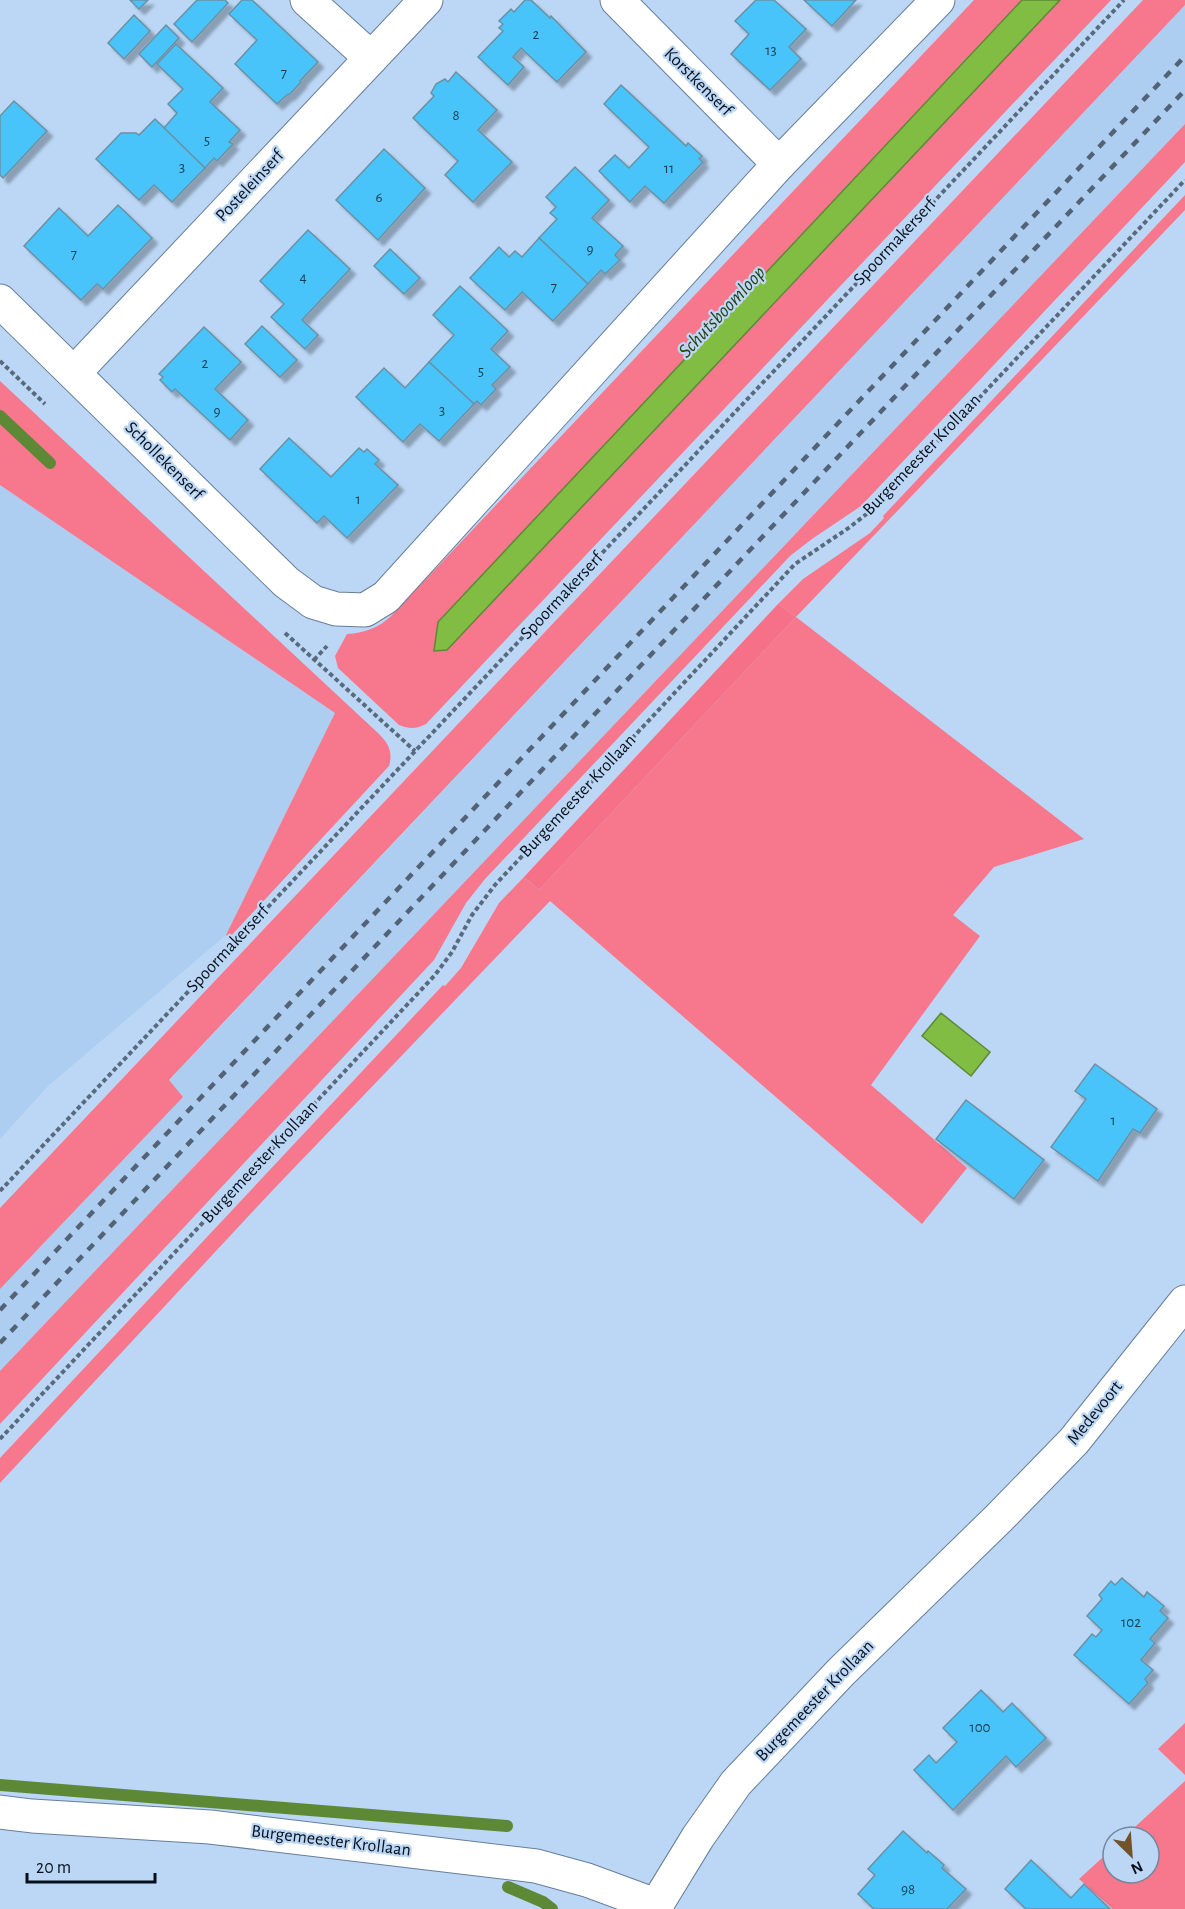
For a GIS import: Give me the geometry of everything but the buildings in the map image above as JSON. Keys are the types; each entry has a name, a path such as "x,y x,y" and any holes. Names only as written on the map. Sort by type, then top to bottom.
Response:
{"street":[{"path":"307,0 371,58"},
{"name":"Posteleinserf","path":"74,373 426,0"},
{"name":"Korstkenserf","path":"616,0 779,164"},
{"path":"779,164 938,0"},
{"name":"Schollekenserf","path":"0,301 286,582 313,602 336,609 365,610 386,597 779,164"},
{"name":"Medevoort","path":"999,1518 1074,1441 1185,1302"},
{"name":"Burgemeester Krollaan","path":"0,1812 210,1827 536,1866 587,1880 655,1907 698,1837 736,1783 841,1672 999,1518"}],"path":[{"name":"Spoormakerserf","path":"0,1191 1124,0"},
{"name":"Burgemeester Krollaan","path":"0,1439 435,975 452,952 472,915 495,885 795,564 878,505 1185,180"}],"shaded area":[{"path":"974,0 1022,0 438,622 434,651 447,650 1060,0 1111,0 426,724 413,728 399,725 338,668 335,656 347,634 370,629 390,617"},
{"path":"1022,0 1060,0 447,650 434,651 438,622"},
{"path":"1143,0 1185,0 1185,5 169,1080 183,1097 0,1289 0,1208"},
{"path":"1185,5 1185,124 0,1371 0,1289 183,1097 169,1081"},
{"path":"1185,124 1185,162 861,506 790,556 485,879 466,903 434,960 0,1424 0,1371"},
{"path":"1185,195 1185,210 796,617 778,604 803,579 870,533 884,518 883,516"},
{"path":"0,381 379,734 389,748 391,756 389,766 229,938 226,935 335,713 0,485"},
{"path":"0,485 335,713 226,935 48,1086 0,1139"},
{"path":"778,604 796,617 539,890 524,877"},
{"path":"796,617 1084,839 994,867 953,915 980,936 871,1085 967,1168 922,1224 550,901 271,1192 0,1483 0,1458 443,985 445,986 461,968 499,903 524,877 539,890"},
{"path":"941,1013 990,1052 971,1076 922,1036"},
{"path":"1185,1723 1185,1775 1158,1749"},
{"path":"1185,1781 1185,1909 1113,1909 1079,1879 1101,1859 1101,1885 1161,1885 1161,1825 1137,1825"}],"waterway":[{"name":"Schutsboomloop","path":"0,416 50,463"},
{"path":"0,1785 507,1826"},
{"path":"508,1887 543,1902 552,1909"}],"railway":[{"path":"0,1310 1185,56"},
{"path":"0,1343 1185,90"}]}
